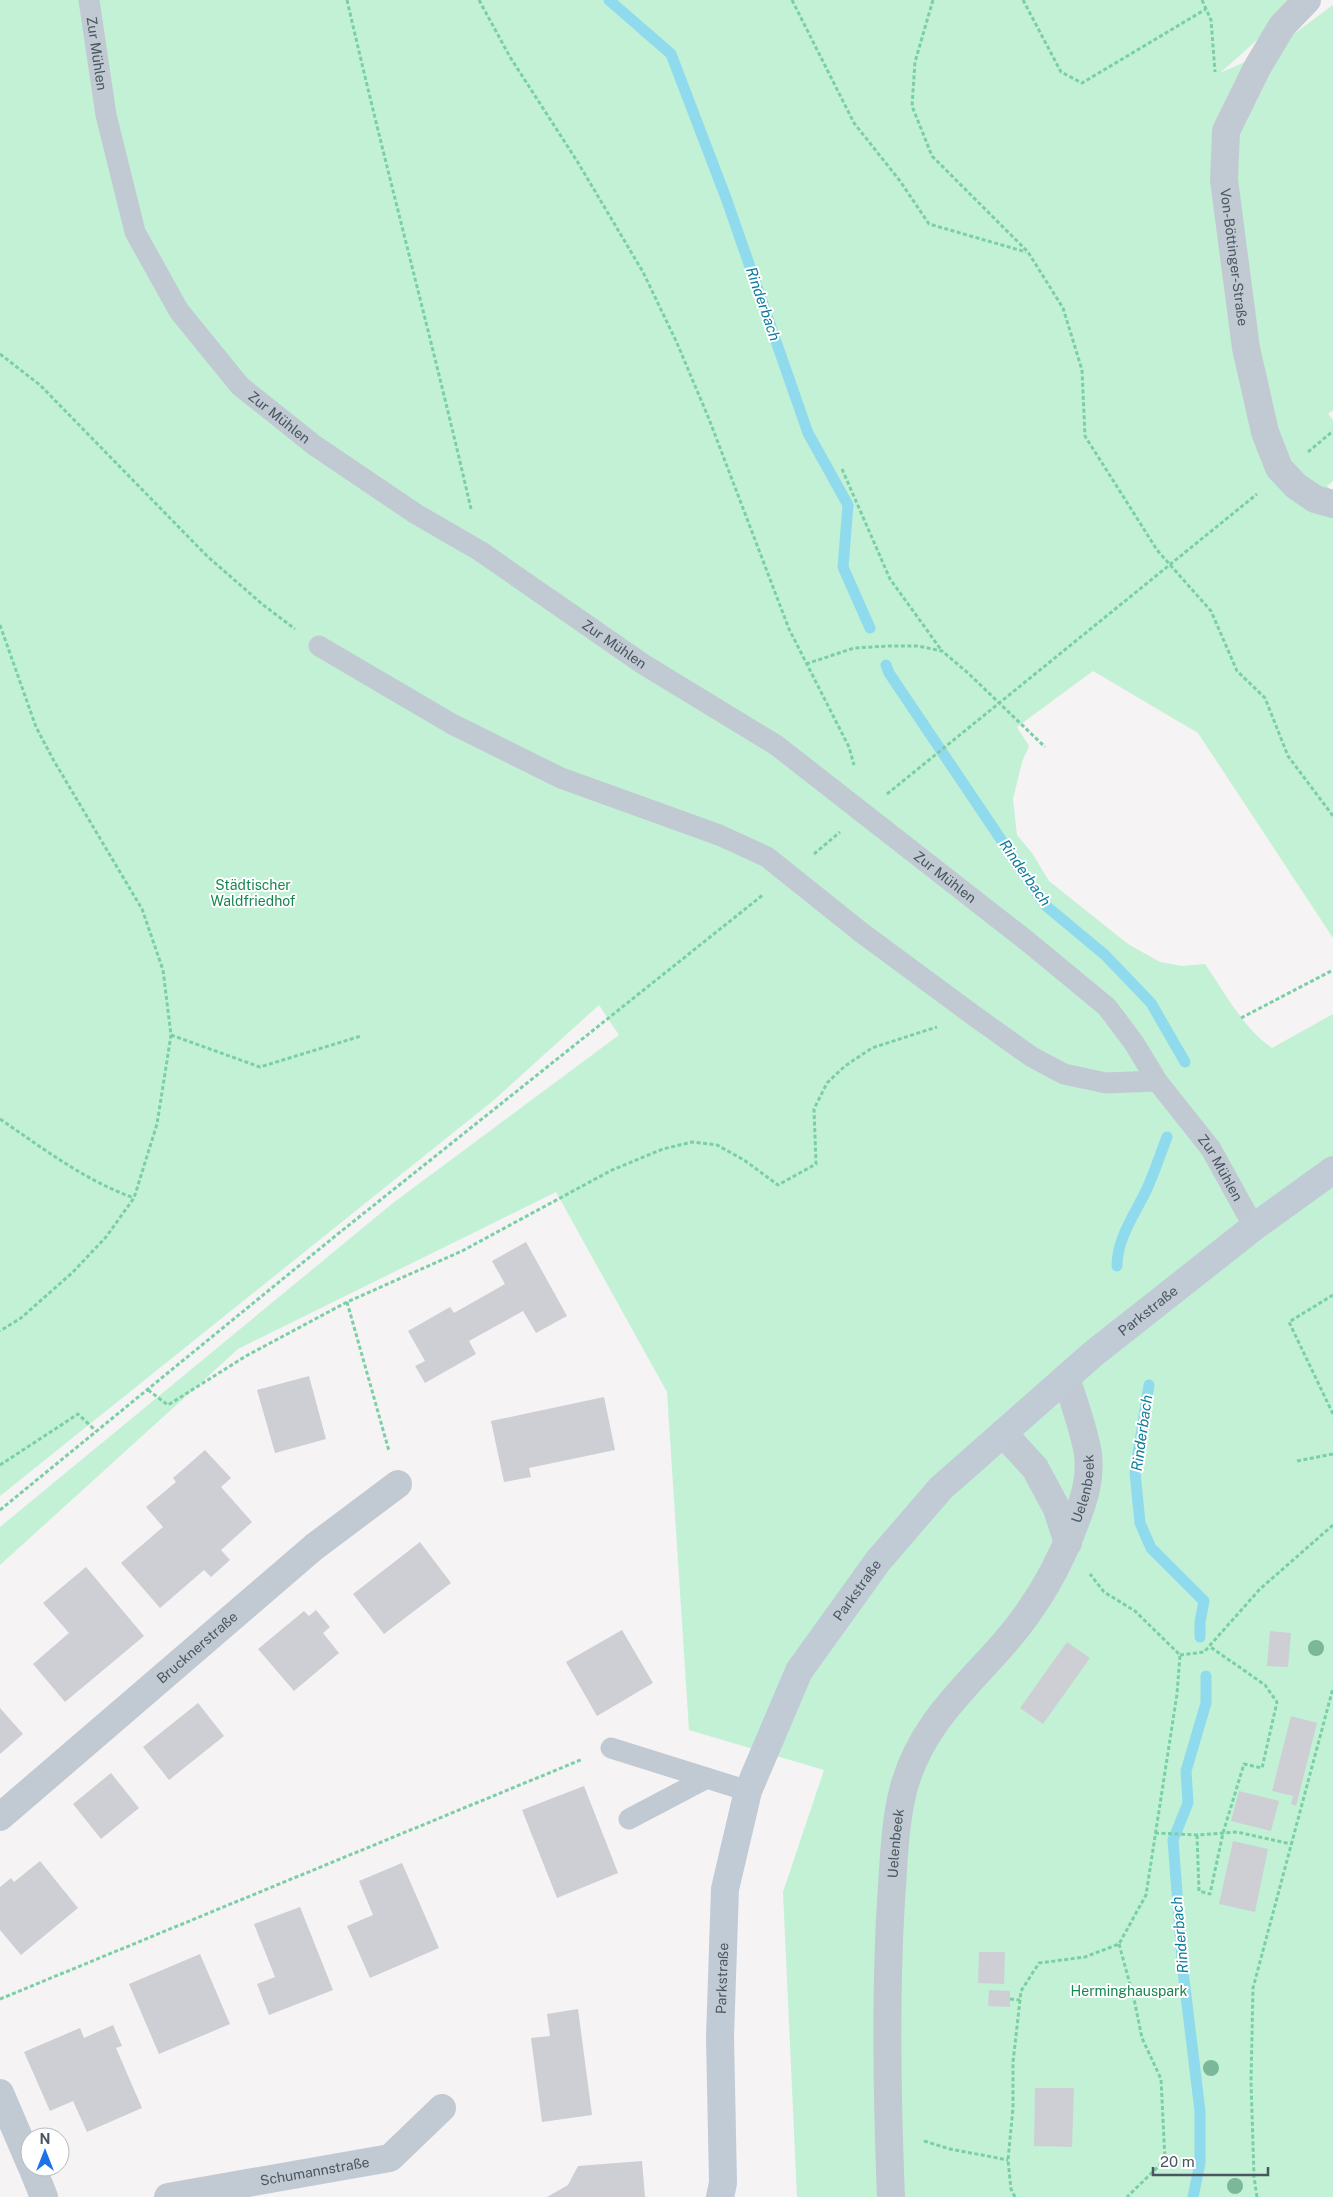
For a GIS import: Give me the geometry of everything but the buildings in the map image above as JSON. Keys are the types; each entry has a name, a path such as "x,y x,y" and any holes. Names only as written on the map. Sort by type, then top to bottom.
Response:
{"street":[{"name":"Von-Böttinger-Straße","path":"1307,0 1282,26 1257,68 1226,131 1224,180 1246,348 1265,432 1279,468 1296,486 1315,499 1333,504"},
{"name":"Parkstraße","path":"720,2197 723,2183 720,2037 725,1889 748,1792 799,1671 878,1561 941,1488 1066,1378 1254,1226 1333,1170"},
{"name":"Uelenbeek","path":"891,2197 886,1979 896,1829 905,1786 921,1746 937,1718 1008,1639 1029,1610 1068,1543 1088,1487 1088,1454 1066,1378"},
{"name":"Uelenbeek","path":"1003,1433 1035,1468 1057,1509 1068,1543"},
{"name":"Brucknerstraße","path":"0,1817 314,1547 398,1484"},
{"path":"0,2093 20,2140"},
{"name":"Schumannstraße","path":"168,2197 390,2158 442,2108"},
{"path":"36,2177 44,2197"}],"lane":[{"name":"Zur Mühlen","path":"89,0 106,115 134,232 179,311 240,386 299,433 416,514 480,551 643,664 776,745 1107,1007 1134,1043 1157,1081 1211,1149 1254,1226"},
{"path":"319,646 452,724 561,778 719,835 767,857 862,934 1032,1057 1064,1074 1106,1083 1157,1081"},
{"path":"611,1748 748,1792"},
{"path":"629,1819 706,1778"}],"path":[{"path":"347,0 436,360 480,551"},
{"path":"479,0 510,57 577,161 642,272 687,368 789,629 849,747 856,771 845,798"},
{"path":"792,0 854,123 900,181 929,224 1028,252"},
{"path":"932,0 915,62 912,106 932,156 1028,252 1063,308 1082,370 1085,436 1157,550 1211,612 1237,671 1265,698 1288,756 1333,816"},
{"path":"1023,0 1061,72 1082,83 1206,9 1202,0"},
{"path":"0,354 40,385 206,556 262,604 319,646"},
{"path":"1302,456 1333,431"},
{"path":"842,470 890,579 942,651 968,672 1046,747"},
{"path":"886,795 1264,488"},
{"path":"0,625 36,727 54,761 142,909 163,970 171,1035 158,1124 134,1198 106,1237 73,1272 21,1318 0,1331"},
{"path":"806,664 854,648 918,646 942,651"},
{"path":"808,858 847,827"},
{"path":"0,1510 339,1233 769,890"},
{"path":"1241,1018 1333,970"},
{"path":"148,1390 168,1405 246,1356 347,1302 462,1251 612,1170 664,1149 692,1142 717,1145 744,1160 778,1185 816,1164 814,1109 827,1083 845,1066 872,1048 973,1015"},
{"path":"171,1035 260,1067 361,1036"},
{"path":"0,1119 69,1167 106,1188 134,1198"},
{"path":"1333,1295 1289,1322 1333,1414"},
{"path":"347,1302 398,1484"},
{"path":"0,1466 78,1414 96,1431"},
{"path":"1297,1460 1333,1454"},
{"path":"1180,1655 1204,1652 1260,1589 1333,1525"},
{"path":"1091,1575 1104,1592 1135,1611 1180,1655"},
{"path":"1197,1835 1199,1891 1210,1894 1223,1833 1244,1764 1262,1768 1277,1702 1265,1686 1209,1646"},
{"path":"1015,2197 1011,2189 1008,2160 1013,2108 1013,2062 1021,1991 1039,1963 1085,1957 1119,1944 1146,1895 1177,1694 1180,1655"},
{"path":"1257,2197 1254,2177 1251,2081 1253,1988 1319,1747 1333,1688"},
{"path":"0,1999 611,1748"},
{"path":"1155,1833 1197,1835 1238,1832 1291,1844"},
{"path":"1119,1944 1142,2038 1161,2079 1165,2160 1126,2197"},
{"path":"1010,1999 1020,2000"},
{"path":"918,2139 950,2150 1008,2160"}],"green space":[{"path":"0,0 1302,0 1220,73 1272,50 1333,5 1333,410 1328,414 1333,420 1333,481 1327,486 1333,492 1333,938 1198,733 1093,671 1017,727 1029,746 1022,762 1013,799 1017,835 1032,853 1049,881 1128,944 1160,962 1182,966 1205,964 1243,1020 1261,1040 1272,1048 1333,1014 1333,2197 797,2197 783,1892 824,1770 689,1730 667,1392 556,1192 238,1349 0,1565 0,1527 393,1203 619,1035 599,1005 494,1100 0,1496"}],"waterway":[{"name":"Rinderbach","path":"609,0 671,54 726,198 808,433 848,505 843,567 870,628"},
{"name":"Rinderbach","path":"886,665 889,673 1045,905 1105,955 1151,1003 1185,1062"},
{"name":"Rinderbach","path":"1117,1266 1123,1237 1149,1185 1167,1137"},
{"name":"Rinderbach","path":"1149,1385 1135,1472 1140,1523 1151,1548 1204,1601 1200,1622 1200,1637"},
{"name":"Rinderbach","path":"1193,2197 1200,2163 1200,2111 1183,1971 1173,1840 1188,1803 1186,1771 1206,1703 1206,1676"}],"park label":[{"name":"Städtischer Waldfriedhof","path":"253,894"},
{"name":"Herminghauspark","path":"1129,1991"}]}
